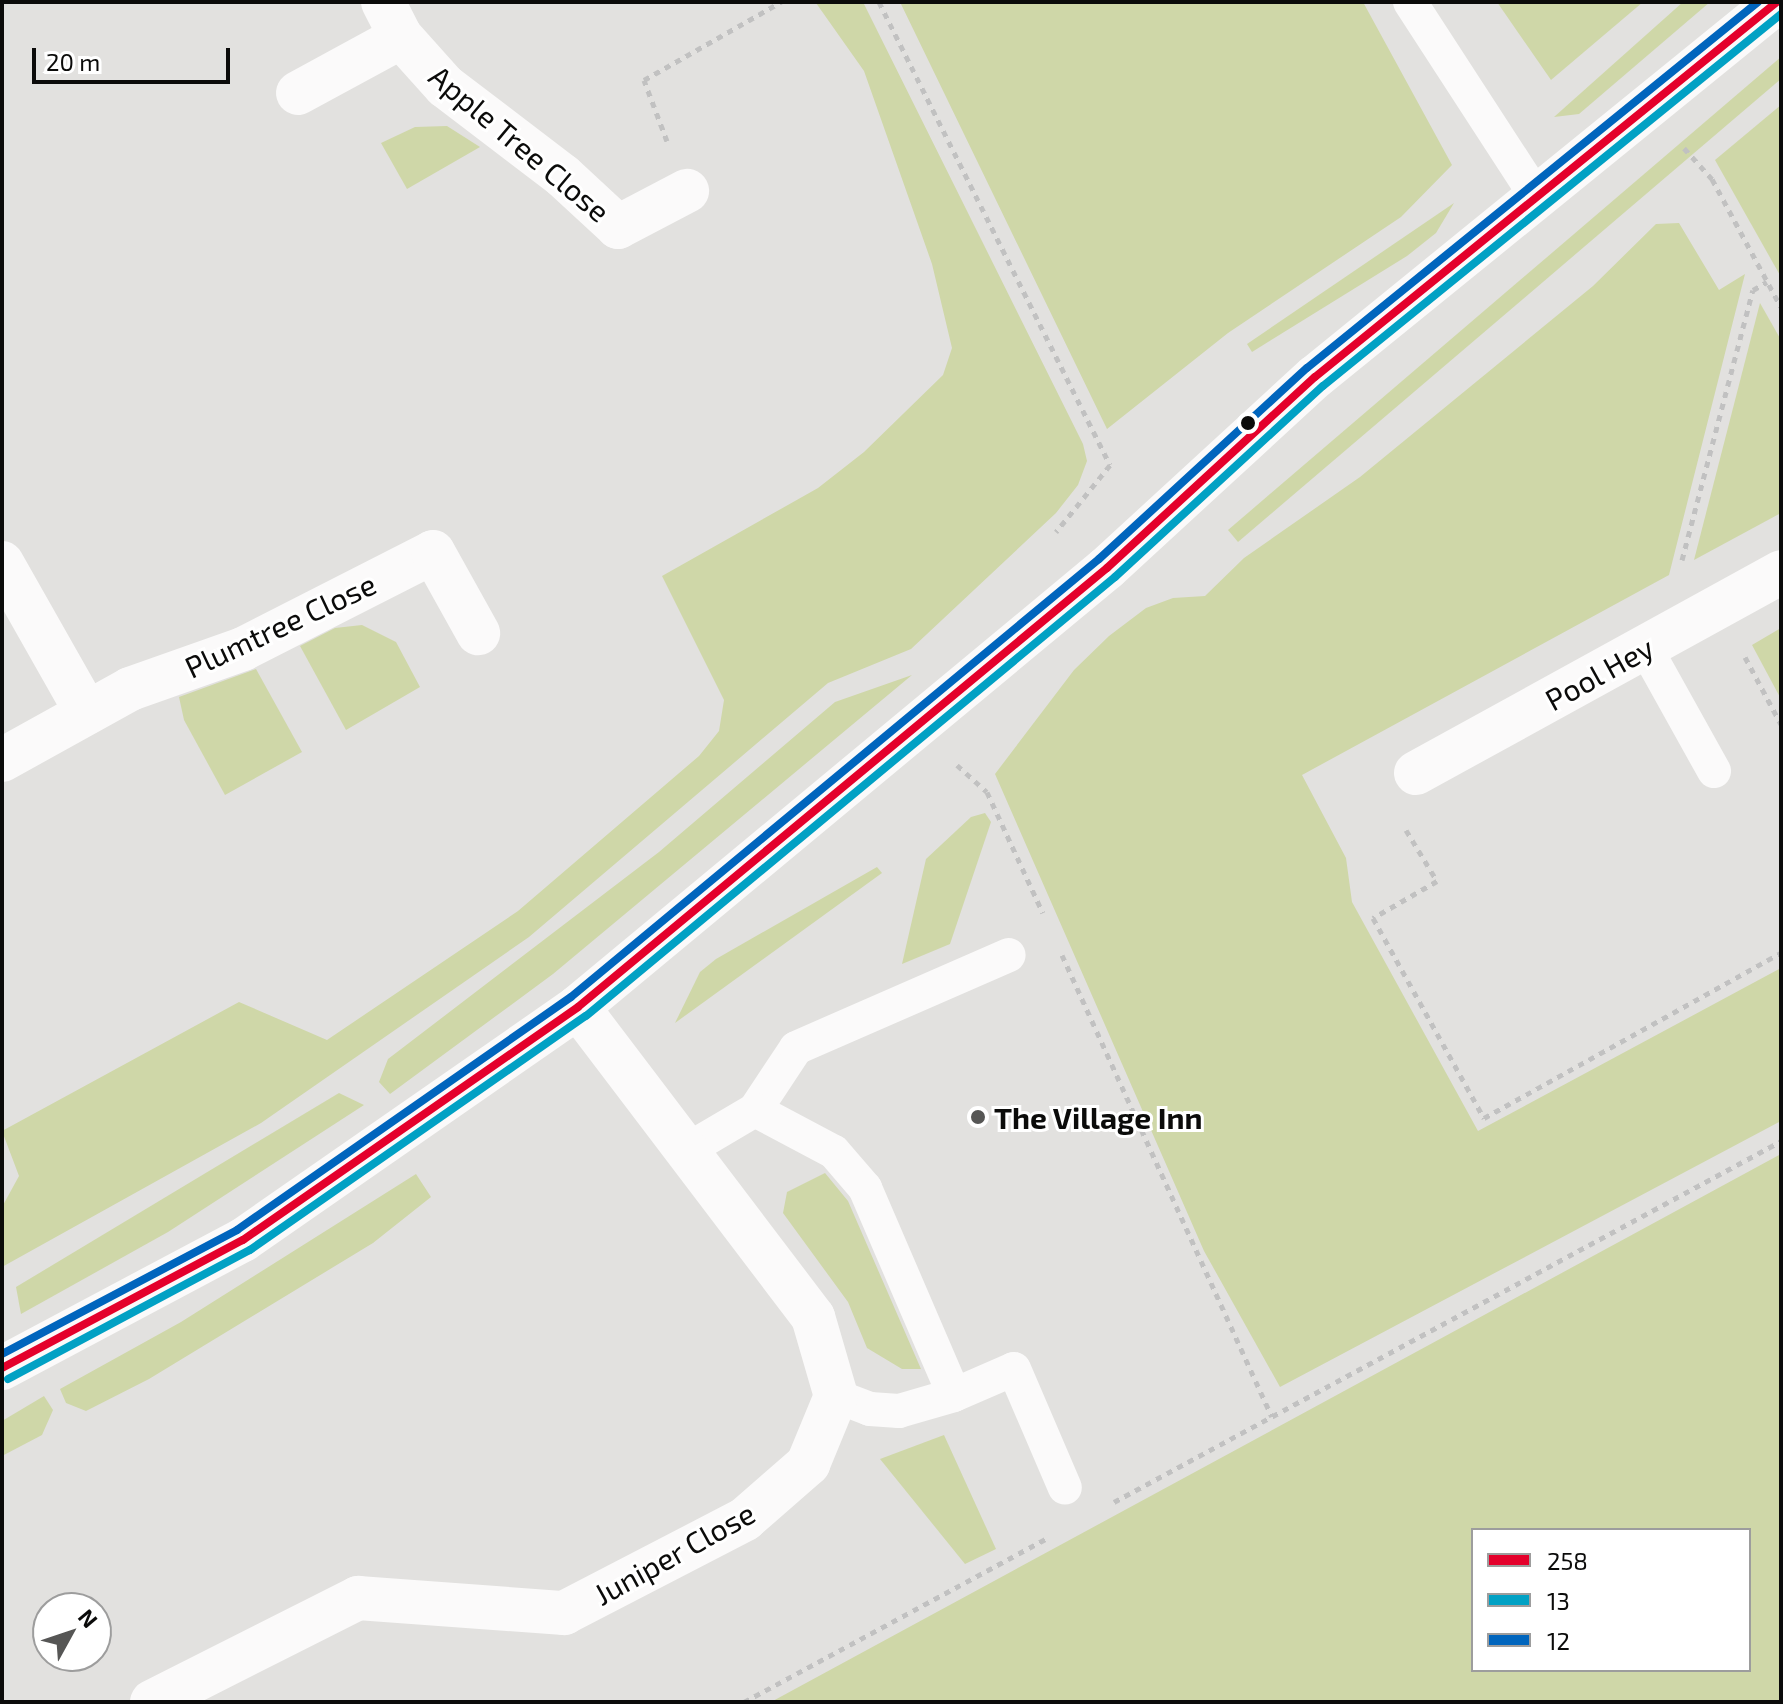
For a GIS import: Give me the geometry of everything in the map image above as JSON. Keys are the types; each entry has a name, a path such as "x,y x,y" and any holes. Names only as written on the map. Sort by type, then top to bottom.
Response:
{"street":[{"path":"2,1368 243,1240 578,1007 917,729 1080,590 1315,377 1539,201 1777,2"},
{"name":"Apple Tree Close","path":"298,93 392,20 445,86 563,176 618,227 687,191"},
{"name":"Plumtree Close","path":"2,760 130,689 243,649 433,552 478,633"},
{"path":"2,563 87,713"},
{"name":"Pool Hey","path":"1416,773 1781,572"},
{"path":"578,1007 813,1317 836,1396"},
{"name":"Juniper Close","path":"152,1702 358,1598 564,1613 745,1519 808,1464 836,1396"}],"lane":[{"path":"1410,2 1539,201"},
{"path":"1645,647 1714,771"},
{"path":"687,1150 755,1110 796,1048 1009,955"},
{"path":"755,1110 834,1152 865,1188 954,1395"},
{"path":"836,1396 870,1409 899,1411 954,1395 1014,1369 1065,1488"}],"path":[{"path":"687,191 644,80 781,2"},
{"path":"879,2 1110,465 1046,544 1080,590"},
{"path":"1647,110 1712,179 1780,304"},
{"path":"1767,282 1753,290 1680,569 1711,611 1781,724"},
{"path":"917,729 987,792 1047,922"},
{"path":"1416,773 1384,791 1437,881 1373,918 1484,1118 1781,953"},
{"path":"1059,950 1272,1417"},
{"path":"1108,1505 1781,1141"},
{"path":"744,1702 1052,1535"}],"green space":[{"path":"863,2 1083,444 1087,461 1078,485 1056,513 911,649 828,683 529,937 261,1123 2,1267 2,1207 19,1176 2,1131 239,1002 327,1040 518,911 699,756 719,731 724,700 662,576 818,488 864,452 943,375 952,348 932,264 864,71 816,3"},
{"path":"900,2 1363,2 1452,165 1401,217 1228,333 1107,429"},
{"path":"1497,2 1643,2 1551,80"},
{"path":"1683,2 1710,2 1579,114 1554,117"},
{"path":"1781,57 1781,79 1238,542 1228,530"},
{"path":"1781,105 1781,277 1715,160"},
{"path":"447,126 480,147 407,189 381,143 415,127"},
{"path":"1454,203 1436,233 1407,256 1252,352 1247,344"},
{"path":"1679,223 1719,290 1745,274 1669,575 1302,775 1346,858 1352,902 1478,1131 1781,968 1781,1121 1280,1387 1204,1251 995,774 1074,670 1109,636 1146,608 1173,598 1205,596 1244,558 1360,477 1593,286 1656,224"},
{"path":"1760,303 1781,340 1781,513 1694,560"},
{"path":"362,625 396,642 420,687 346,730 300,646 335,628"},
{"path":"1781,628 1781,699 1752,645"},
{"path":"256,669 302,752 225,795 184,720 179,697"},
{"path":"912,675 553,974 390,1094 379,1082 388,1059 659,852 835,702"},
{"path":"985,813 991,822 950,944 902,964 926,859 971,817"},
{"path":"877,867 882,873 675,1023 700,972 716,959"},
{"path":"339,1093 364,1105 168,1232 21,1314 16,1287"},
{"path":"1781,1154 1781,1702 771,1702"},
{"path":"825,1173 848,1201 921,1369 902,1369 867,1348 848,1302 783,1213 787,1192"},
{"path":"416,1174 431,1197 373,1243 149,1379 86,1411 66,1403 60,1389 181,1322"},
{"path":"44,1396 53,1410 42,1435 2,1456 2,1421"},
{"path":"944,1435 996,1549 965,1564 880,1459"}],"transit line":[{"name":"12","path":"2,1354 237,1230 571,997 1099,559 1307,368 1758,2"},
{"name":"258","path":"2,1368 243,1240 578,1007 1107,568 1315,377 1777,2"},
{"name":"13","path":"8,1379 250,1250 586,1016 1115,577 1323,386 1781,14"}],"place":[{"name":"The Village Inn","path":"978,1117"}]}
